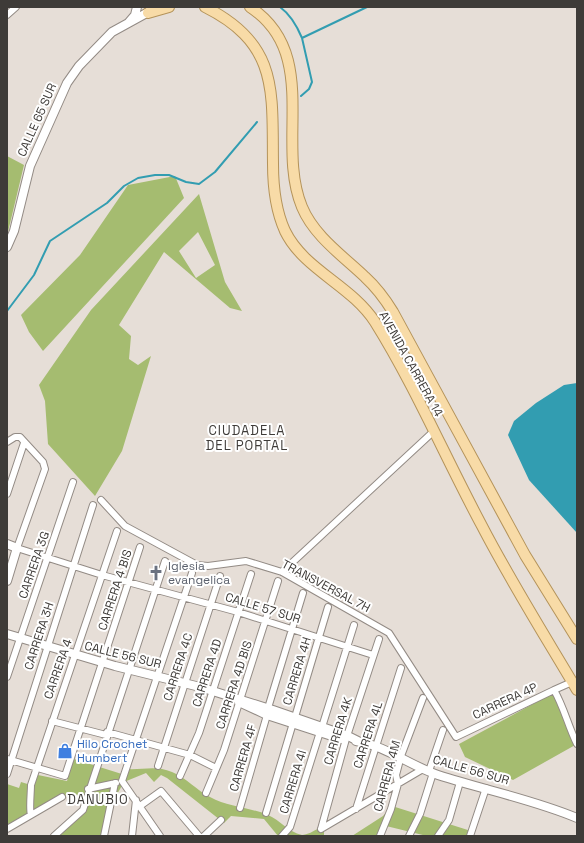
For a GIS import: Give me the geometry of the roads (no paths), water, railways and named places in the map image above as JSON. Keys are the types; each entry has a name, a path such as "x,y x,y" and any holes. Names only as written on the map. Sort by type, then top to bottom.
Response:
{"main road":[{"path":"152,10 169,7"},
{"path":"194,7 207,8"},
{"name":"AVENIDA CARRERA 14","path":"250,7 274,30 288,59 292,82 295,181 302,208 319,234 374,286 393,312 521,549 577,639"},
{"name":"AVENIDA CARRERA 14","path":"207,8 228,20 247,35 255,46 265,65 271,93 274,194 278,213 285,231 302,254 351,295 367,312 379,330 434,432 501,562 575,686"}],"street":[{"path":"7,15 16,7"},
{"name":"CALLE 65 SUR","path":"125,25 135,15 138,7"},
{"name":"CALLE 65 SUR","path":"7,247 14,231 30,166 63,90 76,70 112,32 152,10"},
{"path":"282,572 434,432"},
{"path":"7,442 18,436 45,466 7,581"},
{"path":"7,494 9,482 24,443"},
{"name":"CARRERA 3G","path":"7,677 73,482"},
{"name":"TRANSVERSAL 7H","path":"101,500 125,526 197,565 208,566 246,561 282,572 389,633 456,737"},
{"name":"CARRERA 3H","path":"7,774 9,760 48,647 93,505"},
{"name":"CARRERA 4","path":"31,815 29,809 31,802 31,785 117,531"},
{"name":"CALLE 57 SUR","path":"7,544 102,575 265,620 373,656"},
{"name":"CARRERA 4 BIS","path":"37,768 65,776 140,547"},
{"path":"54,836 83,810 88,789 130,670 165,561"},
{"path":"122,781 134,740 192,573"},
{"name":"CARRERA 4D","path":"180,776 190,756 213,691 251,574"},
{"name":"CARRERA 4C","path":"158,766 220,576"},
{"name":"CARRERA 4D BIS","path":"206,793 224,750 238,700 278,581"},
{"name":"CARRERA 4F","path":"240,808 303,594"},
{"name":"CARRERA 4H","path":"266,813 328,607"},
{"name":"CARRERA 4I","path":"282,836 290,827 354,625"},
{"name":"CALLE 56 SUR","path":"7,634 103,663 213,691 321,730 347,737 401,756 429,771 460,782 549,806 577,818"},
{"name":"CARRERA 4K","path":"356,809 321,830 347,737 379,639"},
{"name":"CARRERA 4L","path":"356,809 401,668"},
{"path":"554,690 575,686"},
{"name":"CARRERA 4P","path":"456,737 554,690 561,703 565,719 577,744"},
{"name":"CARRERA 4M","path":"380,836 391,809 398,784 396,775 401,756 423,698"},
{"path":"52,721 163,748 190,756 216,768"},
{"path":"409,836 420,814 429,771 443,730"},
{"path":"9,760 37,768"},
{"path":"356,809 398,784 429,771"},
{"path":"88,789 122,781"},
{"path":"122,781 160,836"},
{"path":"438,836 449,820 460,782"},
{"path":"104,836 115,783"},
{"path":"470,836 486,788"},
{"path":"138,803 161,791 199,836"},
{"path":"7,829 62,797"},
{"path":"132,836 138,803"},
{"path":"204,836 221,820"}],"water":[{"path":"577,383 577,533 529,480 508,435 514,421 536,403 564,385"}],"waterway":[{"path":"280,7 293,21 302,38"},
{"path":"301,96 309,89 312,82 302,38 367,7"},
{"path":"7,311 34,275 50,241 107,203 124,186 138,178 155,175 169,175 186,182 199,184 215,172 257,122"}],"place":[{"name":"Iglesia evangelica","path":"156,573"},
{"name":"Hilo Crochet Humbert","path":"65,751"}],"district":[{"name":"CIUDADELA DEL PORTAL","path":"247,438"},
{"name":"DANUBIO","path":"98,799"}]}
